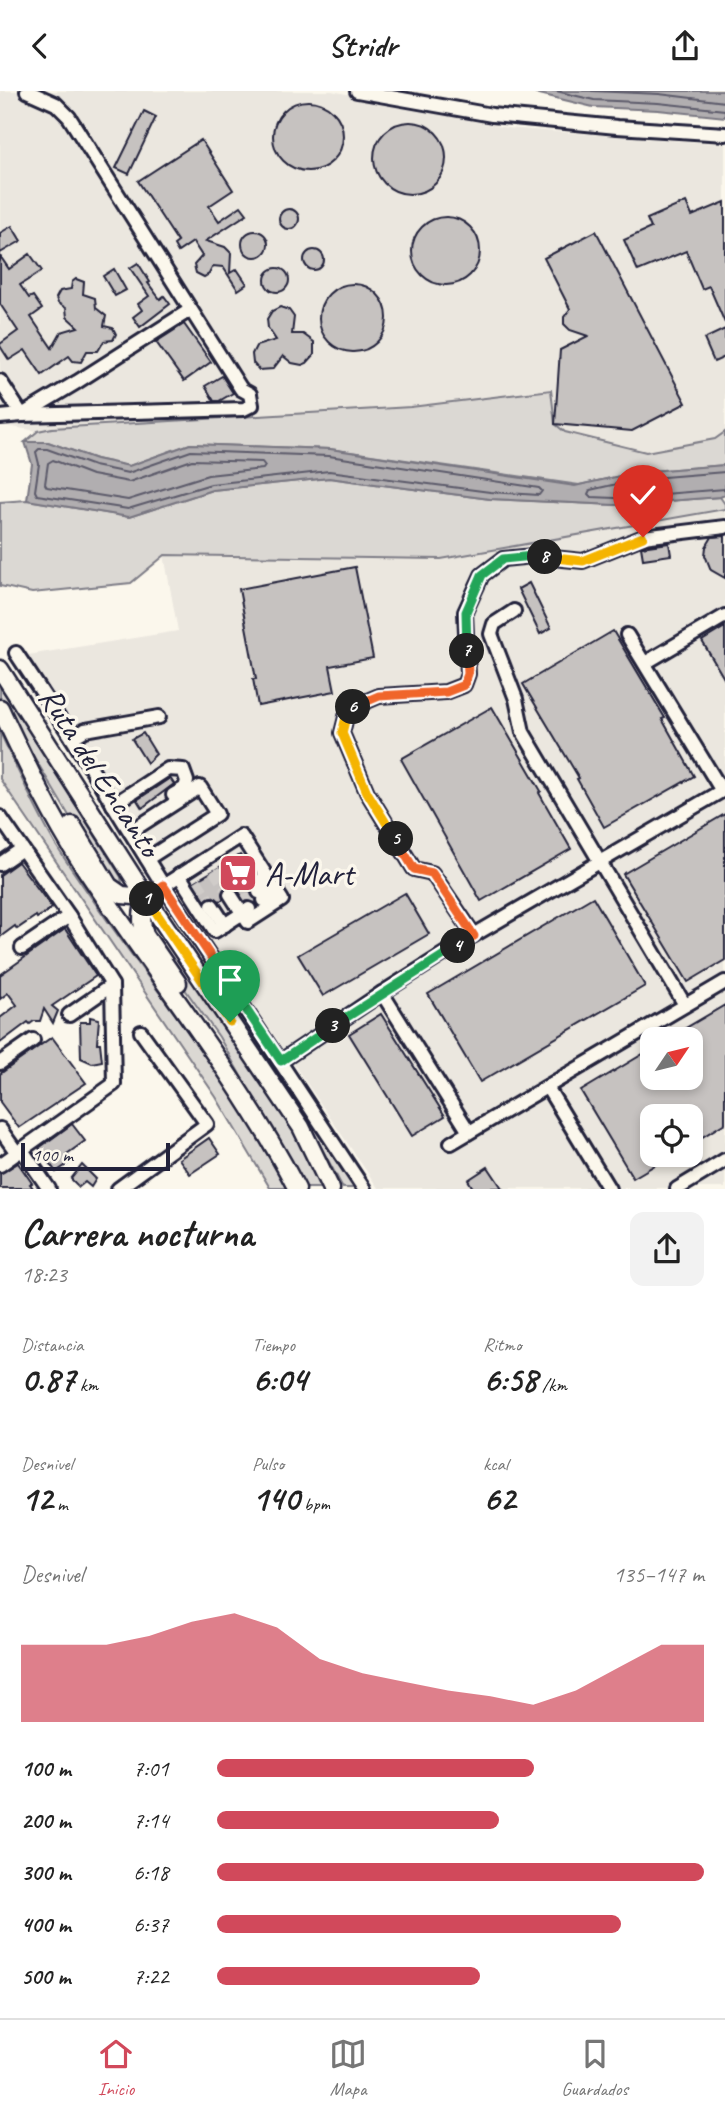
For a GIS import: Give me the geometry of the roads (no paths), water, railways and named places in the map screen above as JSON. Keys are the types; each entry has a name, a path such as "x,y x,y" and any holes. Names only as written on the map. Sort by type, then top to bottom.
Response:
{"main road":[{"name":"Ruta del Encanto","path":"0,669 146,897 301,1127 331,1188"},
{"name":"Ruta del Encanto","path":"0,708 80,861 231,1080 281,1157 297,1188"},
{"path":"19,748 45,781 108,886 122,895 146,897 141,914 141,926 145,935 220,1046 231,1080"}],"street":[{"path":"0,417 244,409 252,405 250,394 241,389 69,117 56,104 27,91"},
{"path":"357,91 492,115 725,134"},
{"path":"22,415 190,310"},
{"path":"0,381 22,415"},
{"path":"474,936 432,873 414,869 367,792 342,733 348,709 379,696 446,692 464,685 468,674 466,612 482,575 503,559 533,556 583,561 643,537 725,527"},
{"path":"514,611 494,624 491,634 516,699 523,732 685,1005"},
{"path":"645,663 725,616"},
{"path":"281,1061 382,993 474,936 723,790 626,635"},
{"path":"16,653 163,885 364,1188"},
{"path":"72,738 85,730 159,717"},
{"path":"113,805 168,769 183,770 187,781 184,788 156,806 150,820"},
{"path":"130,832 200,787 218,814 147,859"},
{"path":"0,817 69,916 112,985 114,1084 0,1165"},
{"path":"146,897 241,836 282,900 248,922 239,902 220,928 200,941"},
{"path":"0,864 22,849"},
{"path":"207,858 214,870"},
{"path":"184,872 196,881"},
{"path":"184,872 220,928"},
{"path":"272,884 259,892 272,884"},
{"path":"212,905 220,928"},
{"path":"22,948 69,916"},
{"path":"451,1143 725,982"},
{"path":"69,1015 112,985"},
{"path":"382,993 469,1132"},
{"path":"118,1188 207,1124 141,1032"},
{"path":"0,1063 33,1040"},
{"path":"547,1087 609,1188"},
{"path":"0,1129 49,1188"},
{"path":"677,1188 725,1160"}],"water":[{"path":"527,91 725,91 725,117 593,107"},
{"path":"25,442 48,442 96,459 129,466 190,444 330,449 575,486 638,472 725,465 725,495 615,505 490,499 329,478 212,490 129,517 27,500 32,464"}],"tunnel":[{"path":"214,870 230,894"},
{"path":"196,881 212,905"},
{"path":"244,901 259,892"}],"place":[{"name":"A-Mart","path":"238,873"}]}
